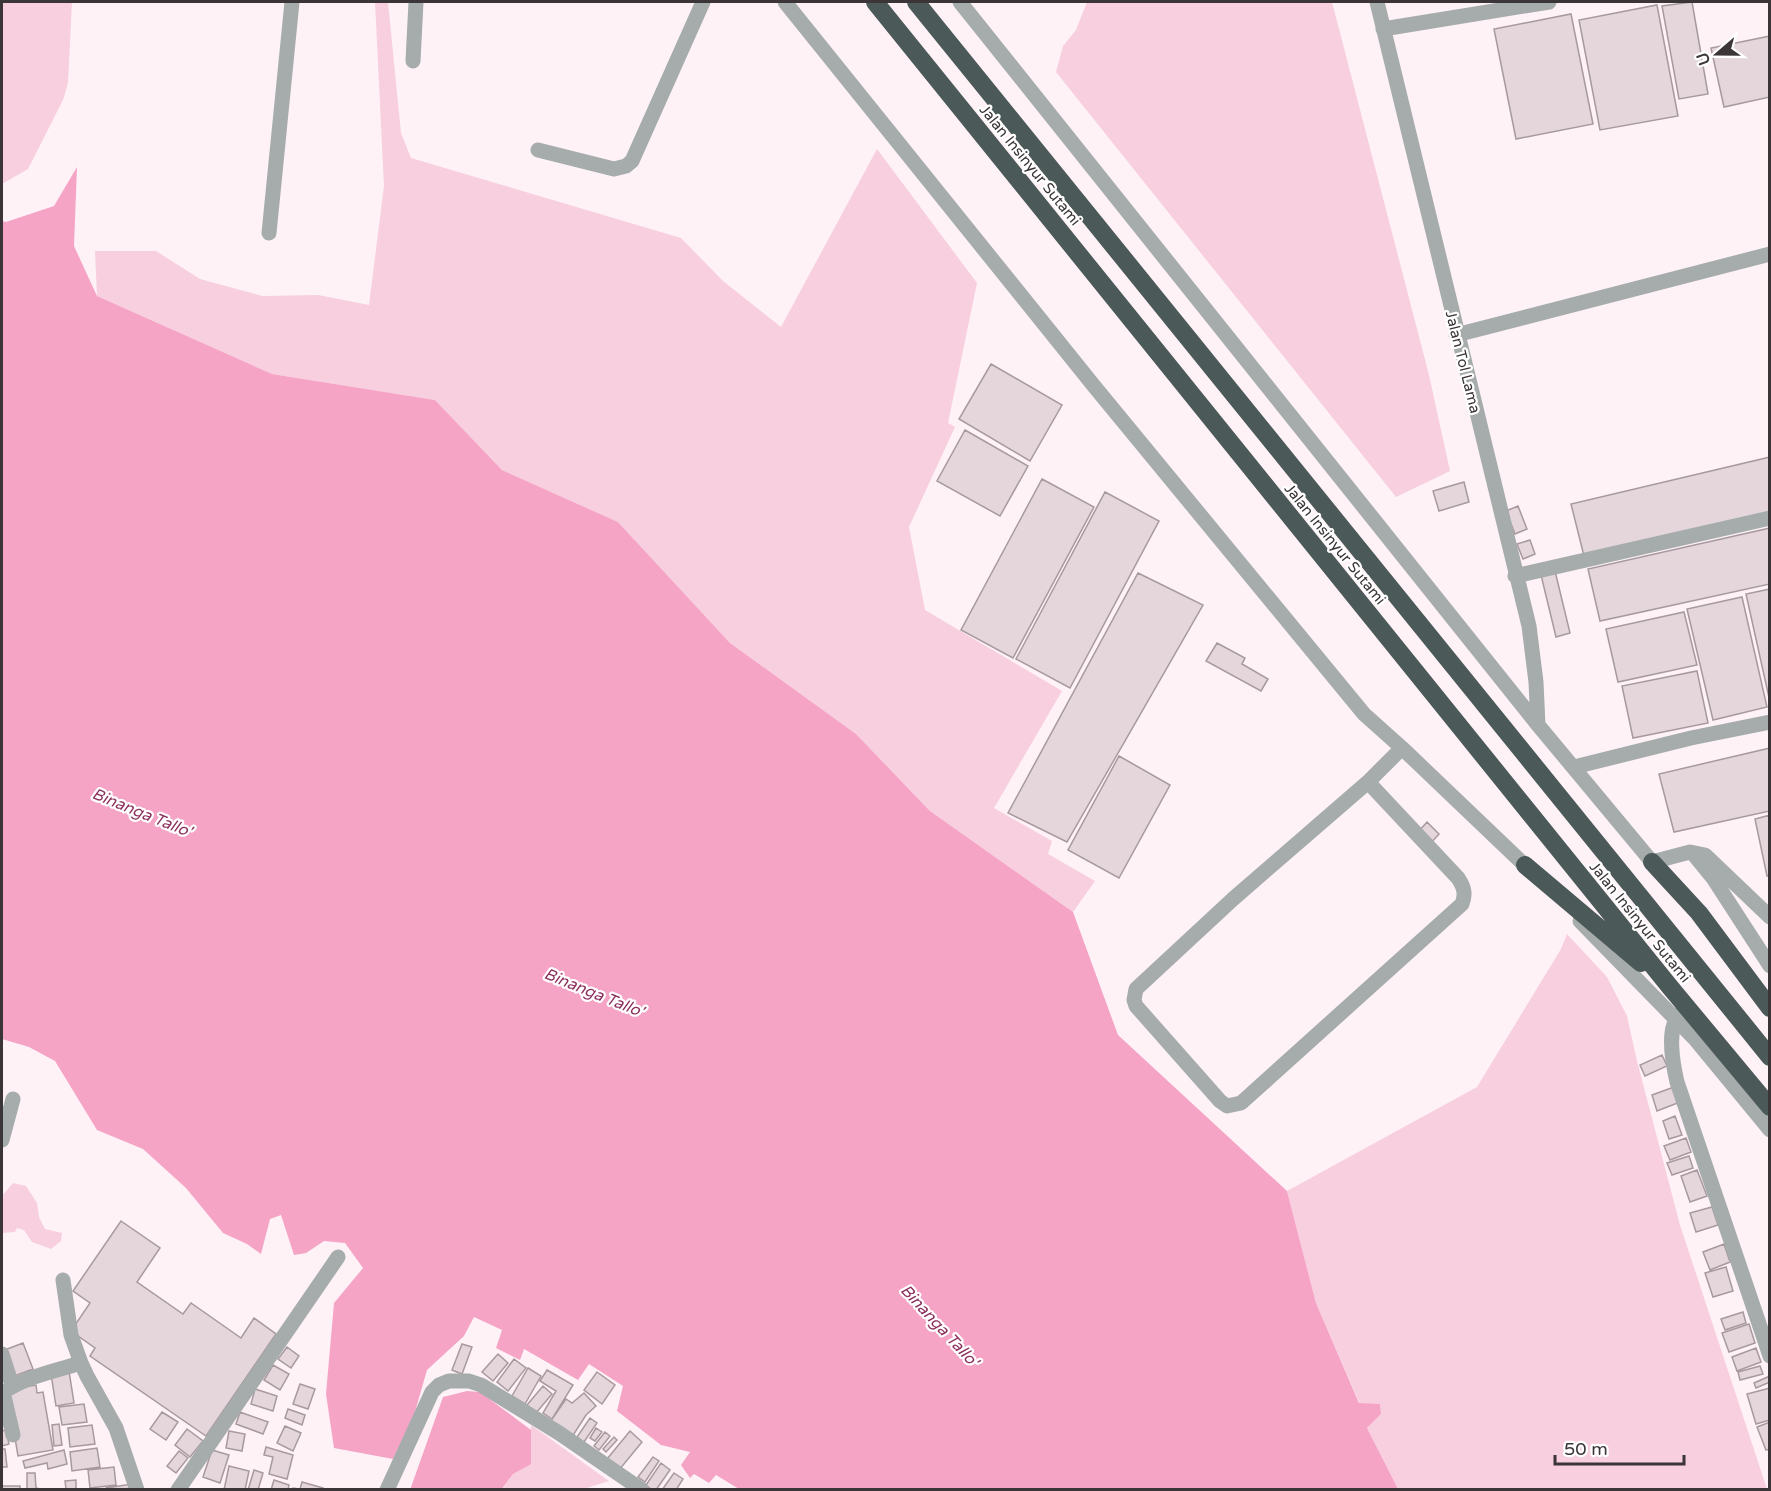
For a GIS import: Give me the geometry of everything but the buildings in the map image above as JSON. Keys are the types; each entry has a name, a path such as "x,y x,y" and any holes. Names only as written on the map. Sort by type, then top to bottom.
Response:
{"highway":[{"name":"Jalan Insinyur Sutami","path":"875,2 1670,987 1680,1013 1770,1107"},
{"name":"Jalan Insinyur Sutami","path":"916,2 1770,1057"},
{"path":"1652,862 1699,913 1770,1008"},
{"path":"1526,865 1670,987"}],"street":[{"path":"269,233 292,2"},
{"path":"413,61 416,2"},
{"path":"538,150 614,169 626,166 632,160 703,2"},
{"path":"785,2 1094,386 1364,714 1680,1013 1695,1039 1770,1130"},
{"path":"960,2 1538,725 1652,862 1690,852 1711,859 1770,917"},
{"name":"Jalan Tol Lama","path":"1377,2 1530,636 1536,682 1538,725"},
{"path":"1383,29 1549,2"},
{"path":"1456,334 1770,254"},
{"path":"1515,576 1770,518"},
{"path":"1574,767 1691,738 1770,722"},
{"path":"1368,782 1458,878 1464,891 1462,904 1241,1103 1227,1106 1220,1101 1136,1006 1134,1000 1136,989 1233,899 1368,782 1402,748"},
{"path":"1690,852 1698,858 1713,878 1770,966"},
{"path":"1680,1013 1672,1047 1677,1082 1770,1356"},
{"path":"2,1140 13,1099"},
{"path":"184,1488 338,1257"},
{"path":"63,1280 71,1335 87,1376 116,1428 137,1490"},
{"path":"2,1354 5,1390 13,1435"},
{"path":"5,1390 81,1363"},
{"path":"387,1490 432,1392 442,1384 459,1381 481,1385 559,1433 642,1490"}],"shaded area":[{"path":"2,2 72,2 68,83 63,100 28,169 2,184"},
{"path":"375,2 388,2 401,133 411,158 681,238 723,281 781,327 877,149 977,283 948,423 955,427 909,527 925,610 1062,691 994,808 1052,841 1048,854 1095,881 1073,912 930,811 856,734 730,643 618,522 502,470 435,400 272,374 97,296 95,251 156,251 200,279 262,296 318,295 369,305 384,186"},
{"path":"1087,2 1332,2 1429,375 1450,471 1396,497 1056,72 1063,46 1076,30"},
{"path":"1567,934 1607,977 1627,1016 1680,1225 1767,1489 1398,1489 1367,1428 1381,1414 1380,1405 1360,1404 1316,1303 1287,1191 1477,1087 1561,949"},
{"path":"13,1183 26,1186 37,1203 39,1217 45,1229 62,1233 61,1241 51,1249 32,1242 24,1230 17,1228 15,1232 2,1233 2,1196"},
{"path":"531,1425 609,1481 584,1489 502,1490 513,1474 530,1463"}],"water":[{"name":"Binanga Tallo'","path":"77,167 74,246 97,296 272,374 435,400 502,470 618,522 730,643 856,734 930,811 1073,912 1118,1035 1287,1191 1316,1303 1359,1403 1380,1404 1381,1414 1367,1428 1398,1489 739,1489 716,1475 709,1483 694,1474 690,1478 681,1465 690,1452 661,1445 617,1411 623,1386 589,1364 578,1380 524,1349 520,1360 496,1348 502,1330 474,1317 464,1336 427,1370 413,1419 393,1459 334,1448 326,1394 334,1303 363,1268 345,1243 324,1241 306,1253 294,1255 281,1215 270,1219 261,1254 247,1244 223,1233 186,1188 143,1149 97,1130 55,1061 29,1047 2,1039 2,221 6,222 54,206"},
{"path":"467,1391 480,1392 531,1430 531,1464 513,1474 502,1489 410,1490 443,1397"}]}
